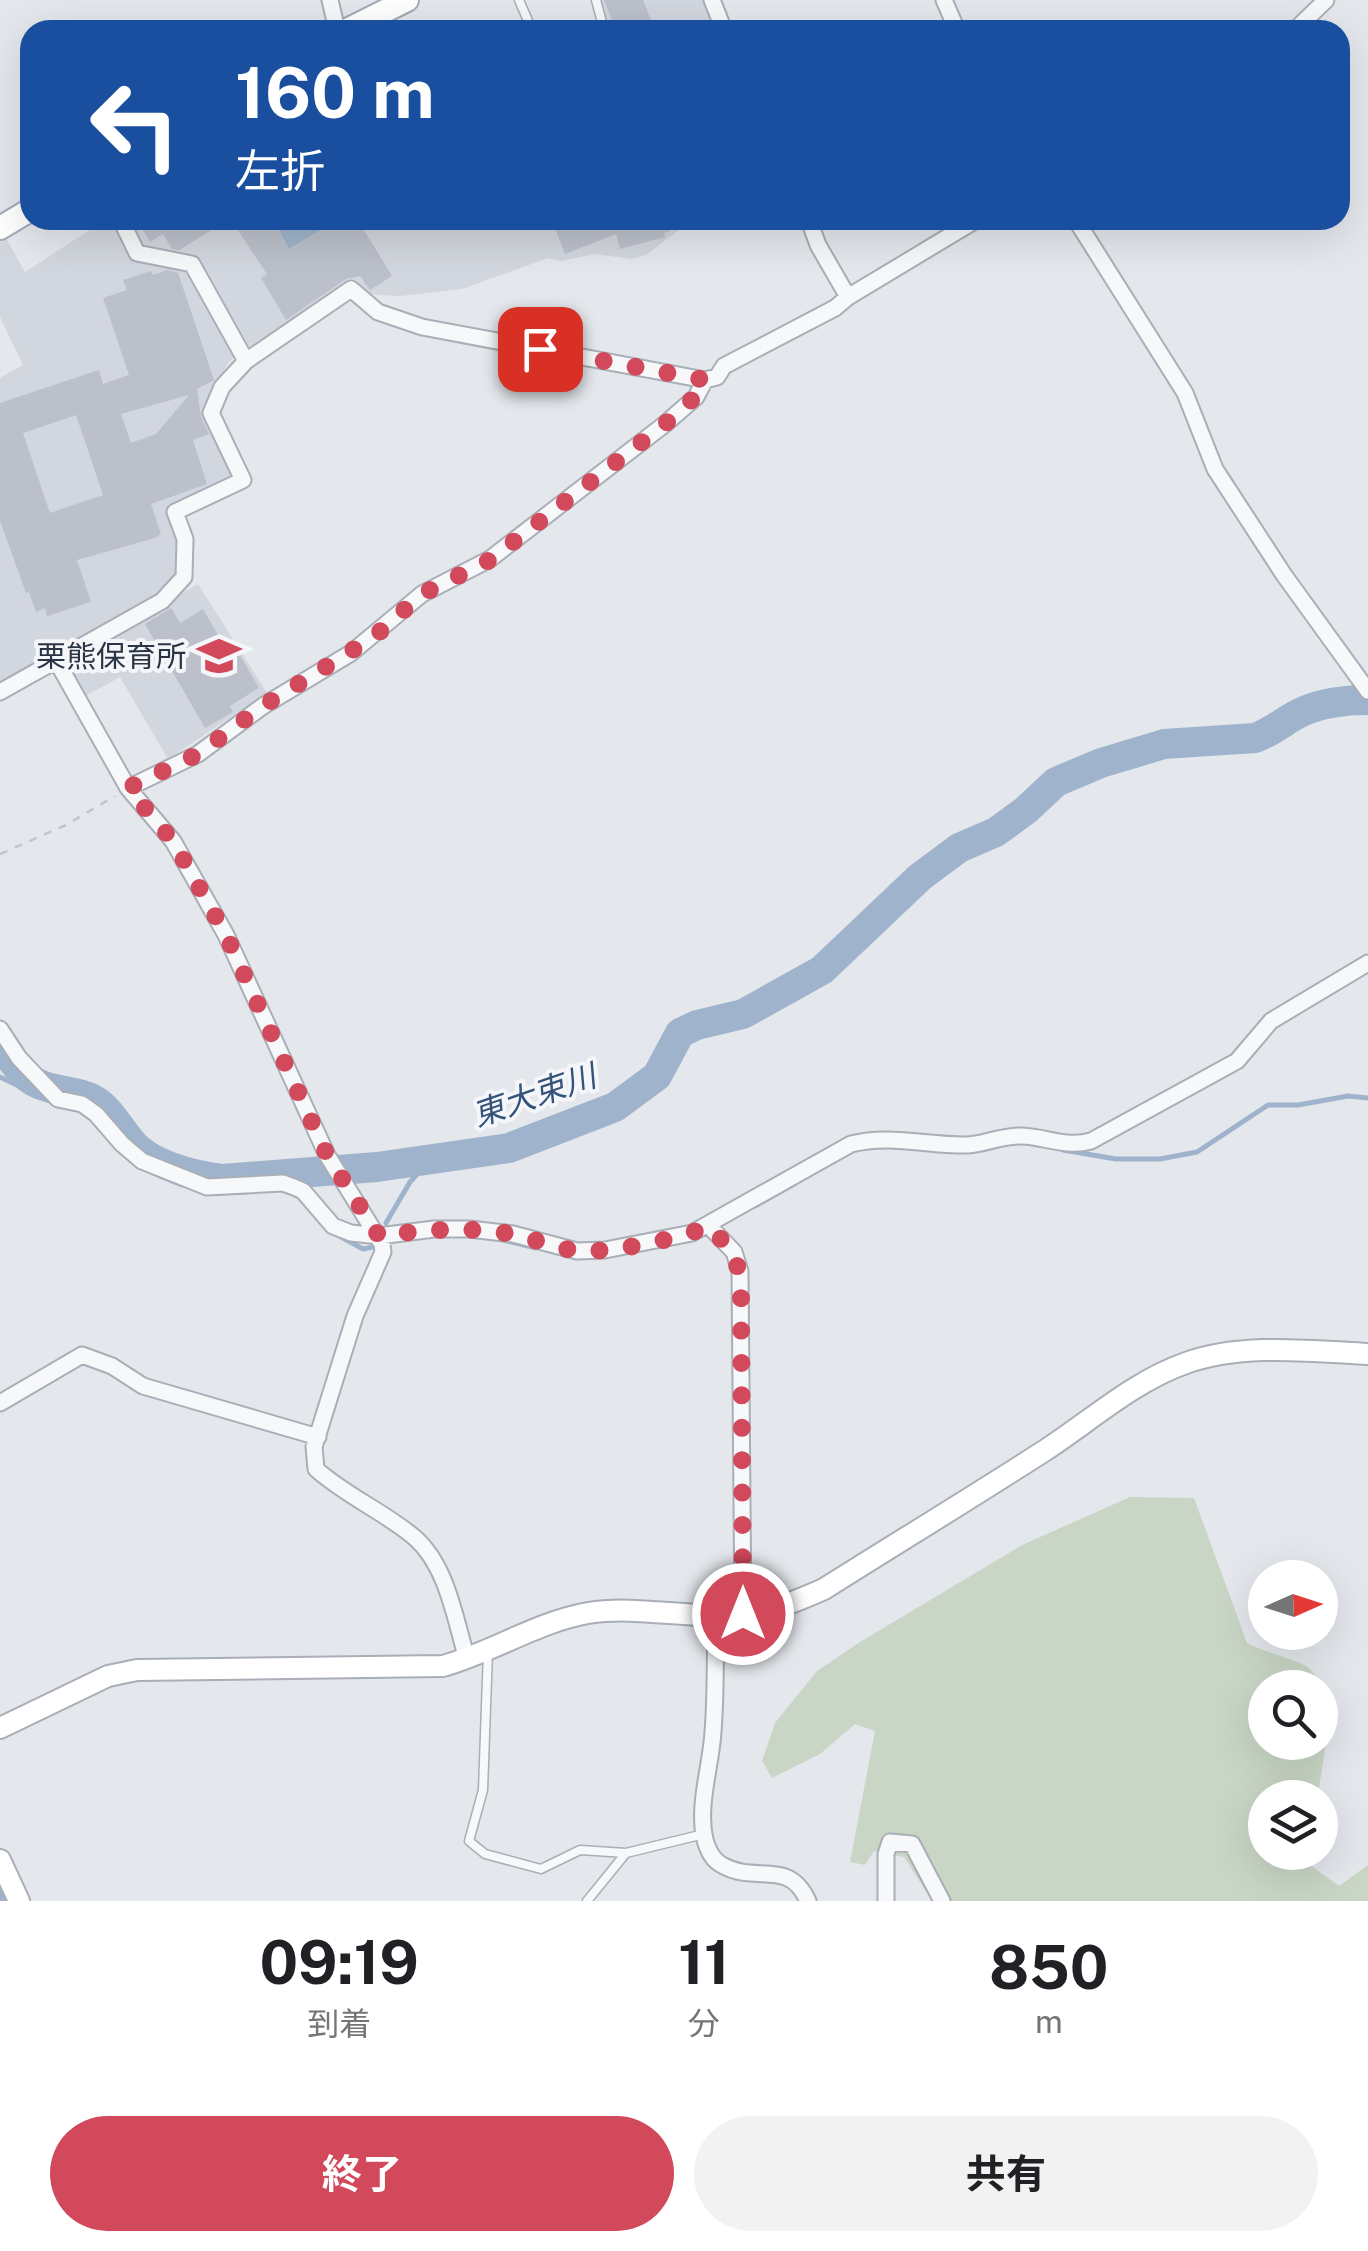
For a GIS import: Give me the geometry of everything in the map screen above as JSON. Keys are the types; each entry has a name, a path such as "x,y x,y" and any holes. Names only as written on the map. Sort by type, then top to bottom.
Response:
{"main road":[{"path":"367,20 407,0"}],"street":[{"path":"1305,20 1326,0"},
{"path":"127,230 137,253 192,264 246,361"},
{"path":"813,230 848,297"},
{"path":"0,692 162,601 184,578 185,539 175,512 243,480 211,413 222,387 246,361 350,289 378,312 422,327 706,380 717,377 724,366 835,308 959,230"},
{"path":"1082,230 1185,392 1215,469 1284,575 1367,688"},
{"path":"128,788 198,754 263,706 375,636 422,594 490,560 665,424 696,396 706,380"},
{"path":"56,660 128,788 173,841 226,935 327,1155 379,1236 383,1252 355,1316 314,1447 316,1469 336,1487 414,1537 431,1556 446,1587 467,1659"},
{"path":"0,1029 19,1058 58,1099 82,1104 142,1161 171,1176 222,1188 284,1183 303,1191 334,1226 351,1232 379,1236 434,1229 469,1230 513,1234 576,1251 604,1250 711,1228 723,1214 763,1196 851,1144 910,1139 970,1145 1026,1136 1072,1146 1091,1141 1237,1061 1271,1021 1368,963"},
{"path":"711,1228 734,1252 740,1271 743,1614"},
{"path":"0,1728 108,1676 137,1670 443,1666 488,1651 544,1624 593,1612 716,1616 786,1607 824,1589 1149,1380 1185,1363 1221,1354 1368,1354"},
{"path":"0,1403 82,1355 112,1366 143,1386 318,1437"},
{"path":"716,1616 714,1732 703,1815 711,1856 721,1865 742,1873 787,1875 800,1884 808,1901"},
{"path":"886,1901 886,1854 890,1842 912,1844 942,1901"},
{"path":"0,1860 19,1901"}],"lane":[{"path":"488,1651 482,1790 468,1840 485,1854 541,1869 580,1850 626,1853 704,1834"},
{"path":"587,1901 626,1853"}],"path":[{"path":"0,854 66,825 128,788"}],"shaded area":[{"path":"601,0 706,0 714,20 607,20"},
{"path":"90,230 679,230 646,255 632,259 595,254 561,261 548,258 462,289 400,296 366,294 357,281 238,353 228,363 211,396 233,468 228,481 168,510 180,542 179,571 158,597 0,688 0,378 23,365 0,317 0,242 6,238 25,272"},
{"path":"198,584 267,693 168,759 120,677 82,698 62,662"}],"green space":[{"path":"1130,1497 1194,1498 1248,1650 1265,1650 1310,1670 1248,1670 1248,1760 1323,1760 1320,1780 1248,1780 1248,1870 1317,1870 1339,1886 1368,1865 1368,1901 932,1901 904,1857 874,1851 865,1865 850,1862 875,1731 855,1724 820,1754 772,1778 762,1761 775,1723 817,1671 1022,1545"}],"water":[{"path":"279,230 321,230 289,249"}],"building":[{"path":"604,0 643,0 651,20 612,20"},
{"path":"143,230 212,230 179,250 172,249 163,234 150,242"},
{"path":"238,230 279,230 289,249 321,230 364,230 392,276 370,290 360,276 346,279 286,320 261,278 267,274"},
{"path":"556,230 670,231 664,233 665,237 620,249 616,234 565,254"},
{"path":"167,270 178,273 214,380 197,389 201,417 209,434 193,440 207,484 151,504 161,534 155,538 77,560 91,602 47,616 45,608 36,612 29,592 26,593 0,521 0,403 99,370 103,384 129,375 103,298 127,290 123,280 151,271 153,275","holes":["189,395 156,434 131,443 121,414","76,415 103,495 50,513 23,433"]},
{"path":"171,608 180,623 203,609 229,654 237,650 259,688 230,706 233,712 205,728 145,624"}],"waterway":[{"name":"東大束川","path":"0,1044 30,1079 96,1101 145,1154 165,1165 200,1175 222,1179 377,1167 509,1148 615,1107 657,1076 680,1033 743,1014 822,970 920,877 959,848 996,832 1056,782 1164,744 1255,738 1312,708 1368,700"},
{"path":"0,1077 56,1104"},
{"path":"1063,1150 1116,1159 1160,1159 1197,1152 1268,1105 1298,1105 1348,1096 1368,1098"},
{"path":"386,1223 410,1182 430,1160"},
{"path":"160,1176 182,1185"},
{"path":"755,1206 794,1184"},
{"path":"217,1193 246,1192"},
{"path":"334,1233 363,1249 373,1247"},
{"path":"503,1240 536,1248"},
{"path":"0,1894 3,1901"}],"place":[{"name":"栗熊保育所","path":"219,656"}],"route":[{"path":"540,349 706,380 696,396 665,424 490,560 422,594 375,636 263,706 198,754 128,788 173,841 226,935 327,1155 379,1236 434,1229 469,1230 513,1234 576,1251 604,1250 692,1234 709,1226 734,1252 740,1271 741,1297 743,1614"}]}
